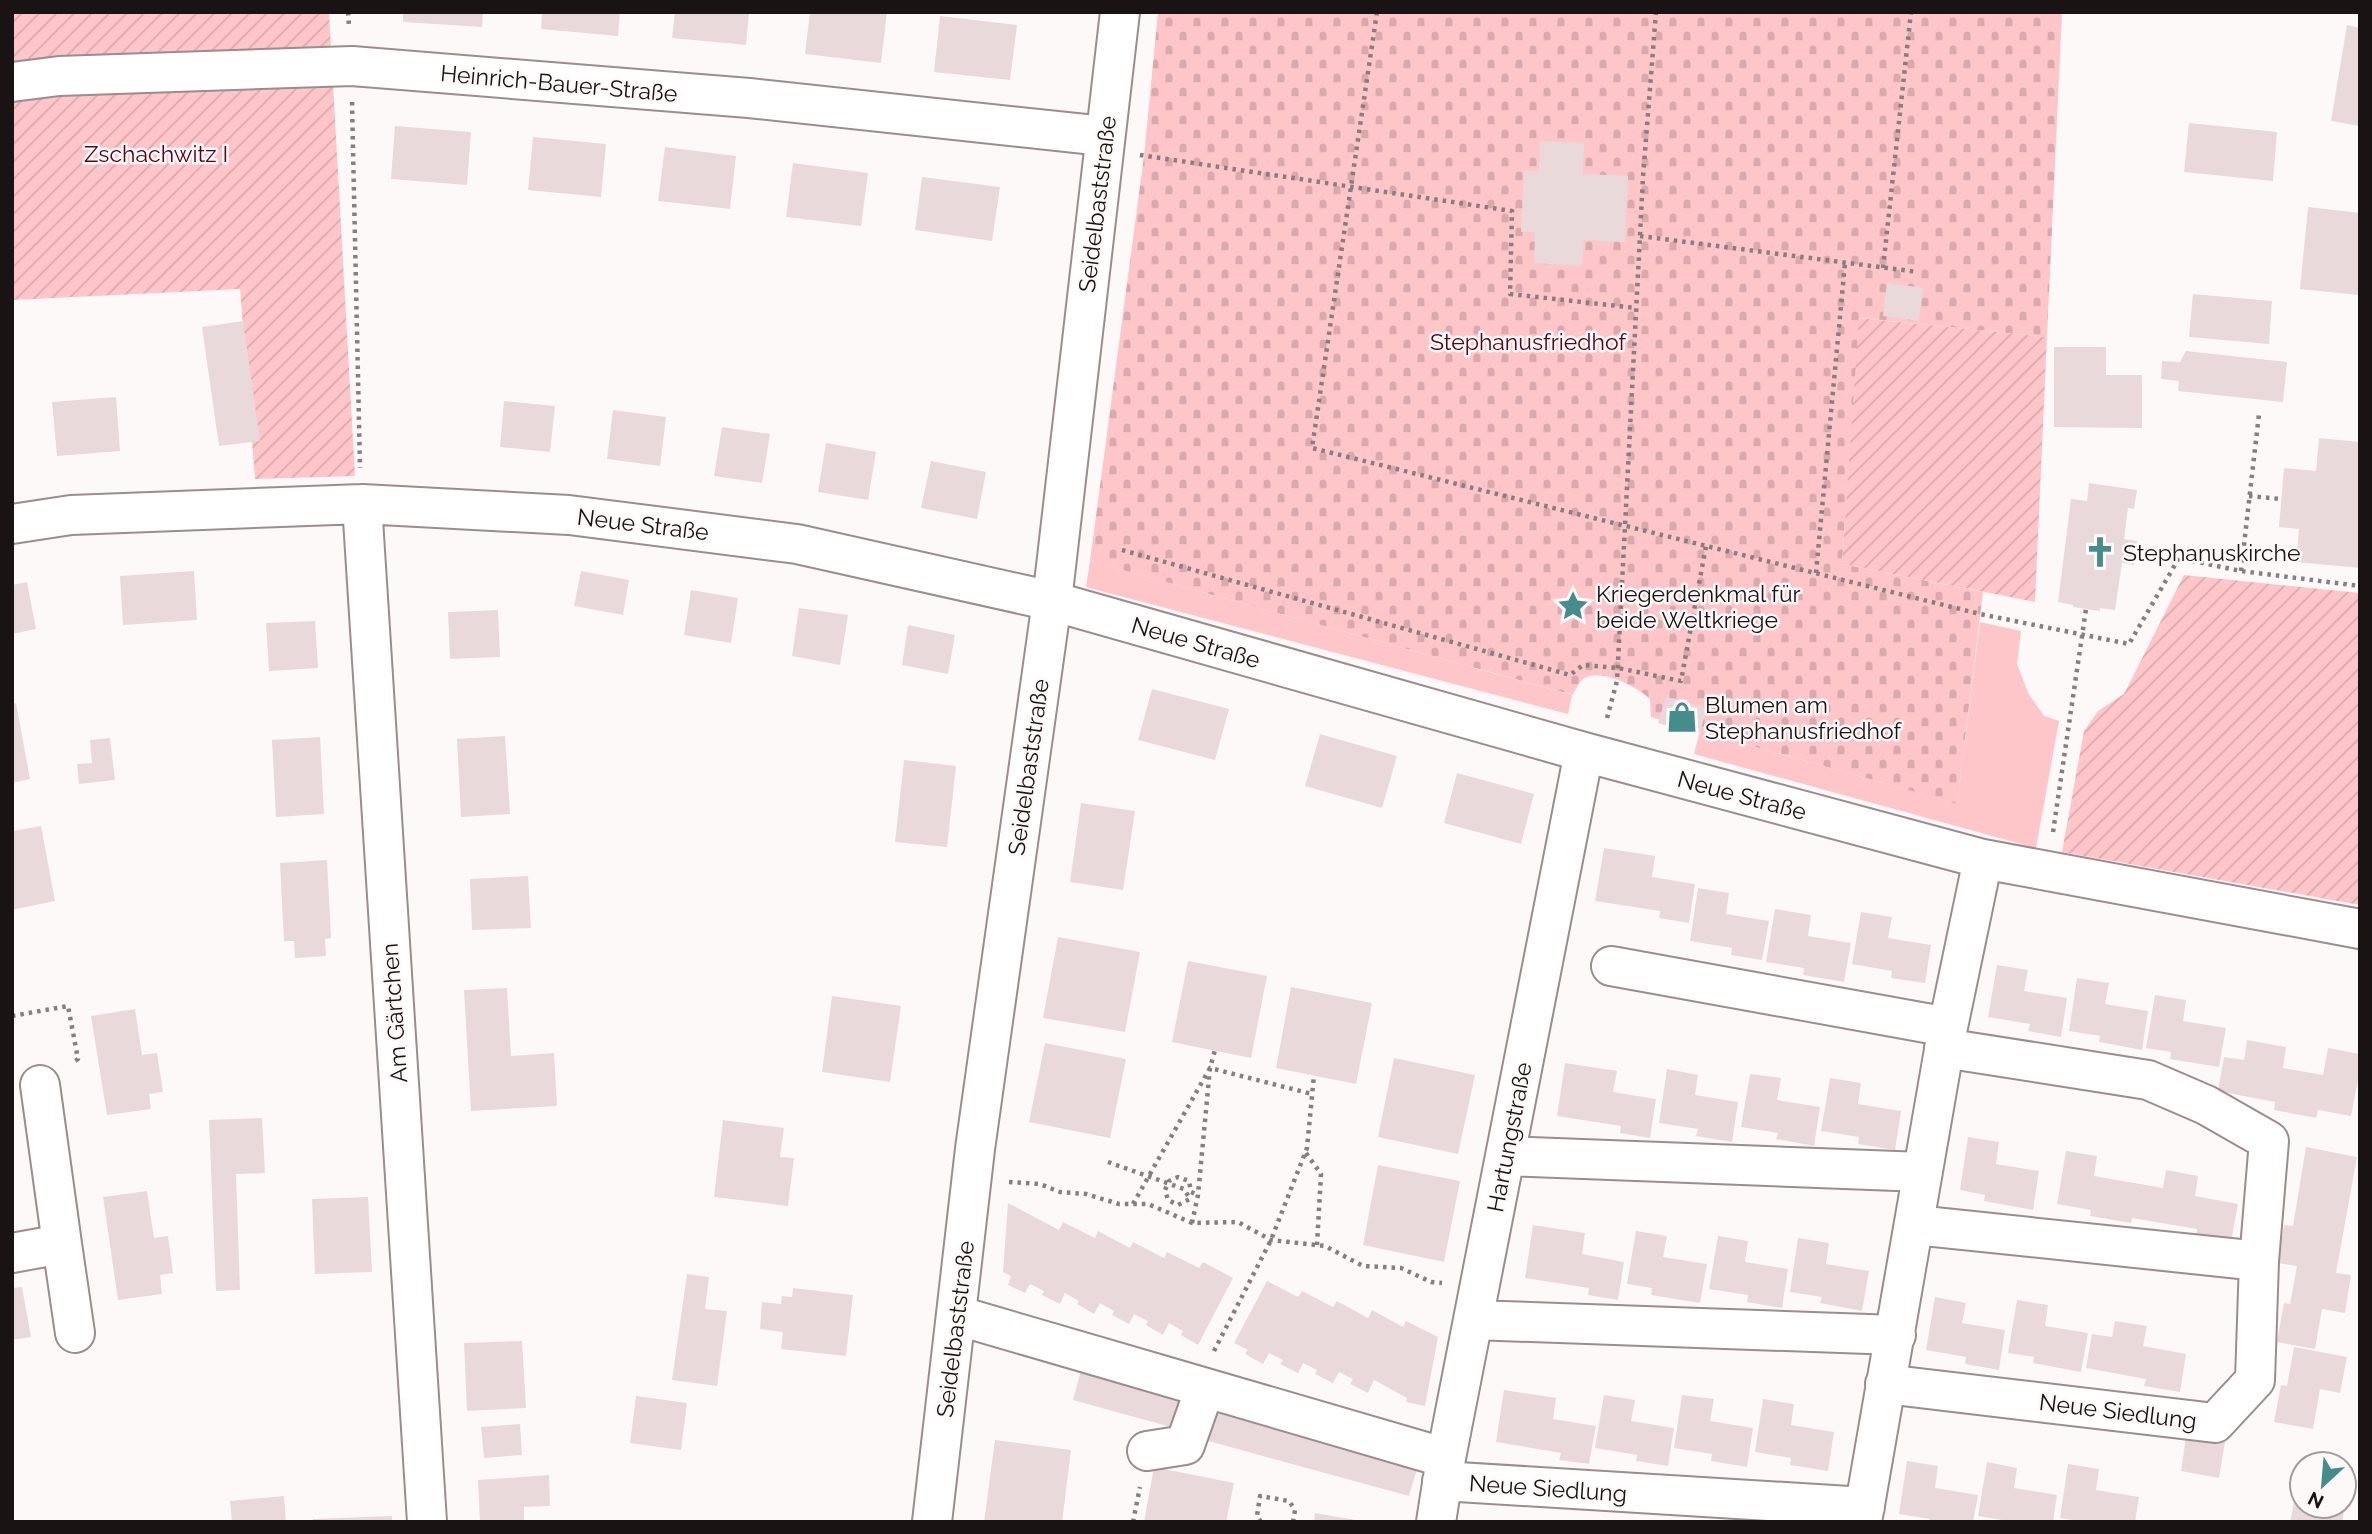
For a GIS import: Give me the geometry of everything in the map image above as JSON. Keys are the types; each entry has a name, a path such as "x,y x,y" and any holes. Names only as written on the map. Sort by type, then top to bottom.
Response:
{"street":[{"name":"Seidelbaststraße","path":"932,1522 975,1149 1052,601 1120,12"},
{"name":"Heinrich-Bauer-Straße","path":"12,82 59,76 352,66 749,99 1103,143"},
{"name":"Neue Straße","path":"12,524 71,515 362,504 569,515 797,544 1052,601 1591,754 1983,859 2360,929"},
{"name":"Am Gärtchen","path":"362,504 427,1522"},
{"name":"Hartungstraße","path":"1436,1522 1505,1156 1591,754"},
{"name":"Neue Siedlung","path":"956,1315 1201,1386 1444,1470 1863,1515 1946,1037 1983,859"},
{"name":"Neue Siedlung","path":"1611,966 2148,1080 2206,1105 2269,1141 2259,1261 2255,1380 2215,1423 1885,1384"},
{"path":"40,1086 75,1333"},
{"path":"1505,1156 1923,1172"},
{"path":"1915,1225 2259,1261"},
{"path":"12,1253 62,1244"},
{"path":"1476,1303 1896,1335"},
{"path":"1147,1451 1185,1446 1201,1386"}],"path":[{"path":"1377,12 1312,448 1980,614 2129,644 2179,558 2241,571 2360,586"},
{"path":"1591,754 1617,681 1643,177 1656,12"},
{"path":"1883,268 1911,12"},
{"path":"352,66 362,504"},
{"path":"1103,143 1350,187 1513,211 1510,294 1636,307"},
{"path":"1640,236 1918,272"},
{"path":"1816,573 1845,263"},
{"path":"2241,571 2259,414"},
{"path":"2249,496 2281,499"},
{"path":"1122,550 1570,675 1583,666 1618,668 1681,681 1706,546"},
{"path":"2047,871 2086,609"},
{"path":"12,1016 68,1006 78,1059 40,1086"},
{"path":"1192,1223 1198,1195 1210,1068 1215,1050"},
{"path":"1133,1204 1210,1068"},
{"path":"1210,1068 1312,1094"},
{"path":"1201,1386 1271,1240 1306,1152 1314,1075"},
{"path":"1306,1152 1321,1174 1317,1245"},
{"path":"1108,1162 1146,1175 1159,1180 1171,1184 1184,1189 1190,1199 1178,1205 1168,1200 1164,1190 1169,1181 1178,1177 1189,1181 1191,1192 1198,1195"},
{"path":"973,1180 1040,1184 1060,1192 1086,1194 1119,1204 1148,1203 1192,1223 1238,1222 1271,1240 1325,1246 1363,1266 1401,1269 1476,1303"},
{"path":"1261,1522 1257,1516 1260,1496 1289,1501 1295,1510 1293,1522"}],"green space":[{"name":"Zschachwitz I","path":"12,12 329,12 355,476 255,479 240,289 12,300"},
{"name":"Stephanusfriedhof","path":"1158,12 2062,12 2047,337 1860,318 1842,564 1983,592 1957,804 1651,717 1650,699 1627,684 1608,677 1589,676 1582,680 1573,695 1090,561 1144,156"},
{"path":"1859,318 2047,337 2035,602 1842,564"},
{"path":"1090,561 1572,695 1568,714 1086,587"},
{"path":"2184,575 2360,593 2360,905 2062,852 2084,731 2098,711 2124,694"},
{"path":"1980,622 2021,631 2017,664 2028,693 2044,716 2059,721 2036,848 1694,754 1700,731 1957,804"}],"building":[{"path":"403,12 483,12 482,27 403,22"},
{"path":"542,12 620,12 618,36 541,29"},
{"path":"675,12 749,12 746,45 672,38"},
{"path":"810,12 887,12 881,63 805,54"},
{"path":"940,16 1017,25 1010,80 934,72"},
{"path":"2347,25 2360,28 2360,126 2331,121"},
{"path":"2189,123 2277,132 2273,181 2184,172"},
{"path":"395,126 471,132 467,185 391,179"},
{"path":"533,137 606,144 601,197 528,190"},
{"path":"1540,141 1584,143 1583,174 1628,176 1625,242 1584,240 1582,266 1534,263 1535,232 1521,232 1524,170 1539,171"},
{"path":"665,147 736,156 730,209 658,201"},
{"path":"793,163 868,173 861,226 786,217"},
{"path":"922,177 1000,187 992,241 915,230"},
{"path":"2308,207 2360,213 2358,295 2300,289"},
{"path":"1887,283 1923,288 1919,321 1883,316"},
{"path":"2193,294 2272,301 2269,344 2189,337"},
{"path":"243,321 260,441 219,446 202,327"},
{"path":"2054,347 2106,347 2106,375 2142,375 2142,428 2054,427"},
{"path":"2186,351 2287,362 2283,402 2178,391 2179,381 2161,379 2162,361 2180,362"},
{"path":"116,397 120,451 57,456 52,402"},
{"path":"504,401 555,406 550,452 500,447"},
{"path":"613,410 666,417 660,466 607,459"},
{"path":"722,427 770,434 762,483 714,476"},
{"path":"2319,438 2360,442 2360,568 2296,562 2299,529 2279,527 2284,468 2316,471"},
{"path":"826,443 876,452 868,500 818,492"},
{"path":"931,461 986,472 977,519 921,508"},
{"name":"Stephanuskirche","path":"2089,483 2137,490 2134,509 2128,508 2124,539 2137,541 2134,565 2122,563 2115,610 2100,608 2100,611 2058,602 2071,499 2087,501"},
{"path":"194,571 197,620 123,625 120,576"},
{"path":"581,571 629,580 623,615 574,606"},
{"path":"27,582 36,629 12,634 12,585"},
{"path":"691,590 738,598 731,643 684,635"},
{"path":"799,608 848,615 840,665 792,656"},
{"path":"498,610 500,657 450,659 448,612"},
{"path":"315,621 318,668 269,671 266,623"},
{"path":"908,625 955,635 948,674 902,665"},
{"path":"1152,689 1229,709 1215,760 1138,740"},
{"name":"Blumen am Stephanusfriedhof","path":"1666,697 1707,708 1699,735 1658,723"},
{"path":"16,703 30,779 12,783 12,704"},
{"path":"1320,734 1397,756 1382,808 1305,786"},
{"path":"505,736 510,814 461,817 457,739"},
{"path":"320,737 324,814 276,817 272,740"},
{"path":"110,738 115,780 79,784 77,764 92,763 90,740"},
{"path":"904,760 956,766 947,847 895,842"},
{"path":"1457,773 1534,794 1521,844 1444,823"},
{"path":"1081,803 1135,811 1123,890 1070,882"},
{"path":"41,826 55,901 12,910 12,831"},
{"path":"1604,848 1655,856 1652,877 1695,884 1689,923 1659,918 1660,911 1595,901"},
{"path":"327,860 331,938 325,939 326,956 295,958 294,941 284,941 280,863"},
{"path":"528,876 531,928 472,930 470,879"},
{"path":"1698,888 1729,893 1726,914 1769,921 1762,960 1731,955 1732,948 1690,941"},
{"path":"1775,909 1811,915 1808,936 1851,943 1844,982 1803,975 1804,968 1766,962"},
{"path":"1861,912 1892,917 1888,938 1931,945 1925,983 1891,978 1892,971 1852,964"},
{"path":"1058,937 1140,952 1125,1032 1043,1018"},
{"path":"1188,961 1267,976 1251,1058 1172,1042"},
{"path":"1997,965 2028,970 2024,991 2067,998 2061,1037 2028,1031 2030,1024 1988,1017"},
{"path":"2077,978 2109,983 2105,1004 2148,1011 2142,1050 2099,1042 2100,1036 2069,1031"},
{"path":"1291,987 1372,1003 1356,1084 1276,1068"},
{"path":"507,988 511,1056 554,1053 557,1106 471,1111 464,990"},
{"path":"2155,995 2186,1000 2183,1021 2226,1028 2219,1067 2170,1059 2171,1052 2146,1048"},
{"path":"832,996 901,1006 890,1082 822,1072"},
{"path":"135,1009 142,1055 157,1053 163,1092 149,1094 151,1109 107,1115 91,1016"},
{"path":"2247,1040 2286,1047 2283,1068 2323,1075 2328,1048 2360,1054 2360,1069 2351,1116 2318,1110 2316,1118 2274,1110 2275,1102 2218,1091 2224,1057 2244,1060"},
{"path":"1045,1043 1126,1059 1110,1138 1029,1122"},
{"path":"1394,1058 1475,1075 1458,1154 1378,1137"},
{"path":"1565,1063 1617,1071 1613,1092 1656,1099 1650,1138 1620,1133 1621,1126 1557,1116"},
{"path":"1667,1069 1698,1075 1695,1095 1738,1102 1732,1142 1696,1136 1698,1129 1659,1123"},
{"path":"1750,1074 1781,1078 1777,1100 1820,1107 1814,1146 1776,1139 1778,1133 1741,1127"},
{"path":"1830,1078 1861,1083 1858,1104 1901,1111 1895,1150 1858,1144 1859,1137 1821,1131"},
{"path":"262,1118 265,1173 236,1174 240,1290 216,1291 209,1120"},
{"path":"723,1120 784,1128 780,1157 794,1158 788,1206 714,1197"},
{"path":"1968,1137 1999,1142 1996,1164 2039,1171 2033,1210 1984,1201 1985,1195 1960,1190"},
{"path":"2306,1147 2357,1157 2336,1273 2351,1275 2345,1313 2322,1309 2315,1349 2277,1342 2284,1303 2290,1304 2297,1266 2278,1263 2284,1225 2293,1226"},
{"path":"2066,1151 2097,1156 2094,1176 2163,1188 2166,1170 2198,1176 2195,1196 2238,1204 2231,1242 2196,1236 2197,1229 2132,1218 2131,1223 2090,1216 2091,1210 2057,1204"},
{"path":"1378,1165 1460,1181 1444,1262 1363,1245"},
{"path":"147,1191 154,1238 168,1236 173,1273 160,1275 162,1294 118,1300 103,1197"},
{"path":"368,1197 372,1272 315,1274 312,1199"},
{"path":"1008,1203 1059,1230 1063,1222 1095,1238 1098,1231 1130,1248 1133,1242 1164,1258 1167,1252 1199,1268 1203,1262 1233,1278 1198,1345 1181,1335 1183,1331 1169,1323 1163,1335 1146,1325 1148,1321 1134,1314 1129,1324 1112,1315 1114,1311 1100,1303 1094,1314 1065,1293 1060,1304 1042,1295 1044,1291 1030,1284 1025,1293 1008,1285 1011,1276 1003,1272"},
{"path":"1533,1225 1585,1233 1582,1254 1624,1262 1618,1300 1588,1295 1589,1288 1525,1278"},
{"path":"1636,1231 1667,1236 1663,1257 1707,1264 1700,1303 1651,1295 1652,1288 1627,1284"},
{"path":"1718,1236 1748,1241 1745,1262 1788,1269 1782,1308 1747,1302 1748,1295 1709,1289"},
{"path":"1798,1238 1829,1243 1826,1264 1869,1271 1862,1311 1820,1303 1822,1297 1790,1292"},
{"path":"687,1274 709,1277 705,1309 727,1311 717,1386 672,1380"},
{"path":"1267,1281 1298,1297 1302,1291 1333,1307 1337,1301 1368,1318 1372,1310 1403,1327 1406,1321 1438,1337 1425,1406 1406,1402 1407,1398 1374,1380 1368,1393 1350,1384 1353,1379 1339,1372 1333,1383 1315,1374 1317,1370 1303,1363 1298,1373 1280,1364 1283,1360 1269,1353 1263,1364 1245,1354 1248,1350 1234,1343"},
{"path":"22,1287 31,1337 12,1340 12,1288"},
{"path":"793,1288 853,1295 846,1356 781,1349 783,1332 760,1329 762,1302 781,1304 782,1296 792,1297"},
{"path":"1935,1297 1966,1303 1962,1323 2005,1330 1999,1370 1965,1364 1966,1357 1926,1350"},
{"path":"2017,1300 2048,1305 2045,1326 2088,1333 2081,1372 2033,1363 2034,1357 2008,1353"},
{"path":"2115,1321 2147,1326 2143,1346 2186,1354 2180,1392 2144,1386 2146,1379 2086,1368 2092,1334 2112,1337"},
{"path":"522,1341 526,1408 467,1411 464,1343"},
{"path":"2294,1347 2347,1357 2340,1393 2320,1389 2313,1429 2274,1422 2281,1385 2287,1386"},
{"path":"1081,1370 1186,1399 1178,1429 1073,1400"},
{"path":"1504,1390 1556,1398 1553,1419 1596,1426 1589,1464 1559,1460 1561,1453 1496,1442"},
{"path":"1604,1395 1635,1400 1631,1421 1674,1428 1668,1466 1636,1461 1637,1455 1595,1448"},
{"path":"1682,1395 1714,1399 1710,1421 1753,1428 1747,1467 1711,1461 1712,1454 1674,1448"},
{"path":"636,1396 687,1403 681,1450 630,1443"},
{"path":"1763,1399 1794,1404 1791,1425 1834,1432 1828,1471 1790,1465 1791,1458 1755,1452"},
{"path":"1210,1408 1418,1466 1409,1496 1201,1439"},
{"path":"520,1424 522,1455 484,1458 481,1427"},
{"path":"2187,1430 2226,1436 2219,1478 2181,1471"},
{"path":"995,1440 1071,1450 1062,1522 984,1522"},
{"path":"1907,1461 1938,1466 1935,1488 1978,1495 1973,1522 1929,1522 1930,1519 1899,1514"},
{"path":"1987,1462 2017,1468 2014,1488 2057,1495 2053,1522 2014,1522 1978,1516"},
{"path":"2068,1464 2099,1469 2096,1490 2139,1497 2135,1522 2085,1522 2060,1518"},
{"path":"1154,1467 1234,1483 1226,1522 1144,1522"},
{"path":"549,1475 550,1506 524,1507 524,1522 480,1522 478,1480"},
{"path":"284,1496 286,1522 232,1522 230,1501"},
{"path":"1315,1513 1356,1520 1356,1522 1314,1522"},
{"path":"392,1516 392,1522 313,1522 313,1519"},
{"path":"2290,1520 2342,1520 2342,1522"}],"place":[{"name":"Stephanuskirche","path":"2100,552"},
{"name":"Kriegerdenkmal für beide Weltkriege","path":"1573,606"},
{"name":"Blumen am Stephanusfriedhof","path":"1682,717"}]}
